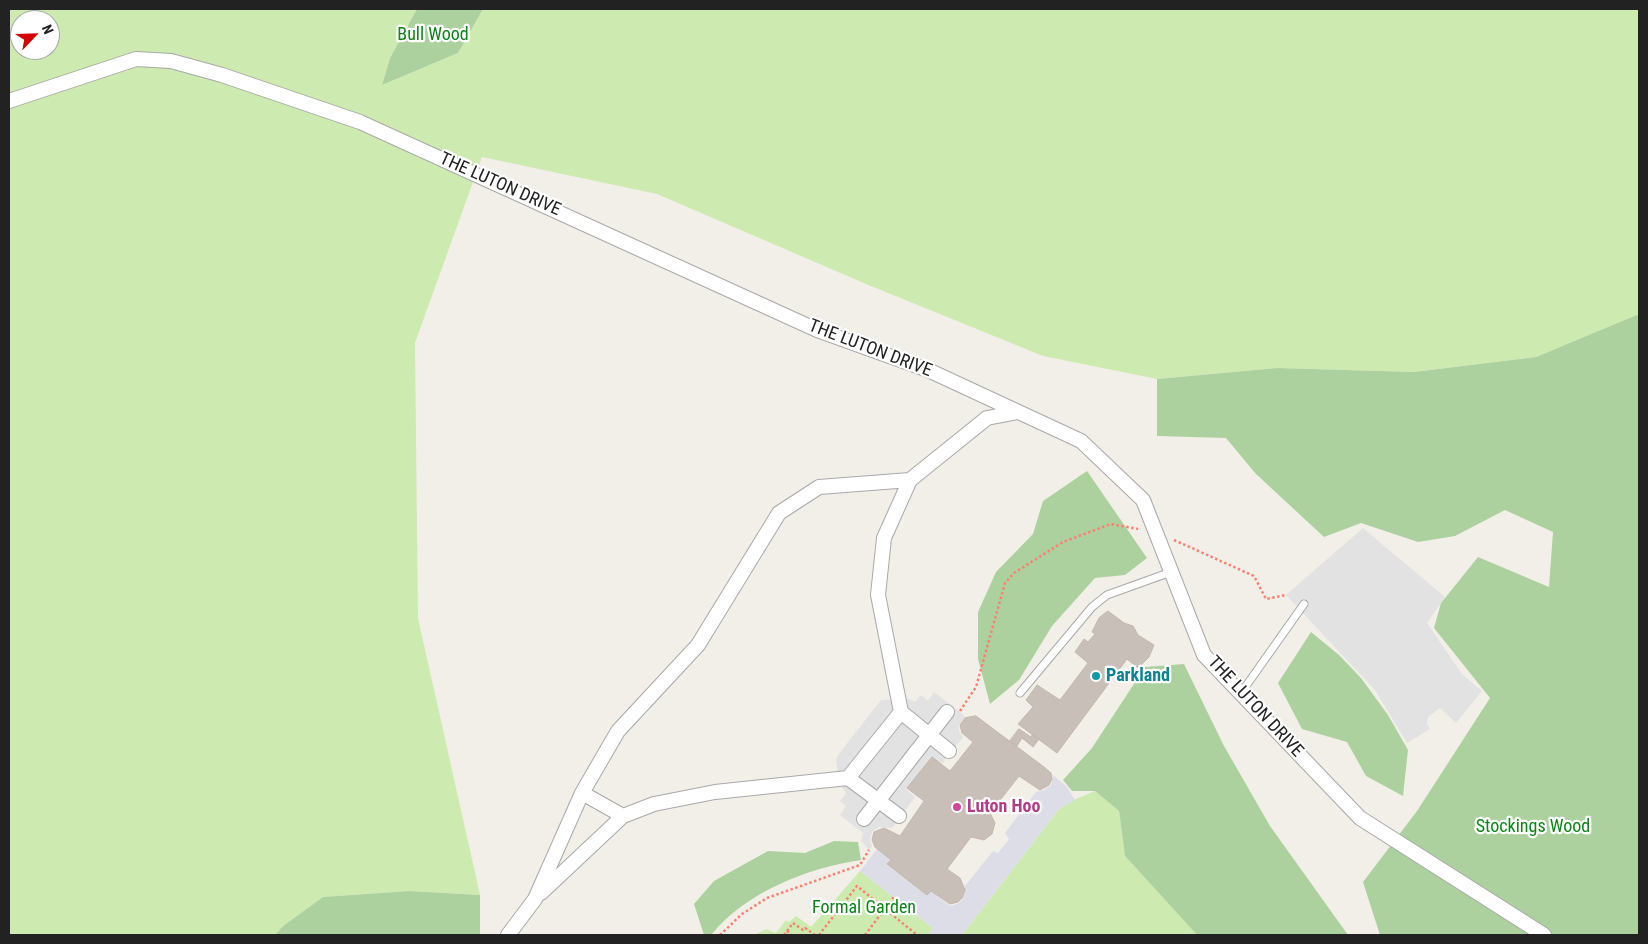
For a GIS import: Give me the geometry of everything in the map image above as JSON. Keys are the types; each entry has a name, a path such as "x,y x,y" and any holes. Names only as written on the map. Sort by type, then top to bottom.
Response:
{"street":[{"name":"THE LUTON DRIVE","path":"9,102 136,59 171,61 222,74 360,122 817,330 928,370 1081,441 1143,500 1204,655 1360,818 1544,935"},
{"path":"949,751 900,712 878,595 884,538 910,480 987,418 1018,412"},
{"path":"535,898 582,793 618,731 698,645 779,513 819,486 910,480"},
{"path":"848,778 900,712"},
{"path":"864,819 929,735 953,712"},
{"path":"508,935 535,898 623,816 654,804 715,792 848,778 899,816"},
{"path":"582,793 623,816"}],"lane":[{"path":"1020,693 1084,615 1100,601 1123,588 1171,572"},
{"path":"1241,693 1304,604"}],"path":[{"path":"953,712 976,687 1006,583 1014,574 1063,542 1111,524 1155,532 1254,576 1266,599 1286,595"},
{"path":"860,865 869,850"},
{"path":"720,935 742,914 767,898 866,864"},
{"path":"819,935 857,886 916,935"},
{"path":"865,935 894,897"},
{"path":"784,935 793,923 803,930 806,928 814,935"},
{"path":"787,931 792,935"}],"green space":[{"path":"9,9 417,9 390,58 382,85 458,53 483,9 1639,9 1639,314 1536,357 1414,372 1277,368 1157,379 1043,356 866,284 657,194 482,157 415,343 418,618 480,895 409,891 323,897 283,926 275,935 10,935"},
{"name":"Bull Wood","path":"417,9 483,9 458,53 382,85 390,58"},
{"name":"Stockings Wood","path":"1639,314 1639,935 1380,935 1363,882 1417,811 1490,698 1434,628 1441,603 1478,557 1549,587 1553,532 1505,510 1455,536 1418,542 1361,523 1324,537 1256,474 1226,438 1157,436 1157,379 1277,368 1414,372 1536,357"},
{"path":"1087,471 1147,558 1125,575 1095,578 1052,626 1019,680 990,704 978,659 978,612 996,572 1033,534 1043,501"},
{"path":"1311,632 1339,655 1361,678 1388,715 1408,750 1403,796 1366,776 1347,742 1302,729 1278,683"},
{"path":"1184,664 1224,746 1270,826 1348,935 1197,935 1125,856 1119,811 1095,791 1072,791 1063,780 1092,748 1145,667"},
{"path":"1095,791 1119,811 1125,856 1197,935 962,935 1059,809 1066,803"},
{"path":"834,841 858,842 861,860 820,869 779,884 742,906 711,935 704,935 694,904 714,881 768,851 805,853"},
{"name":"Formal Garden","path":"860,871 933,928 930,933 935,935 754,935 766,929 776,933 786,920 789,922 796,916 811,927"},
{"path":"409,891 480,895 480,935 275,935 283,926 323,897"}],"shaded area":[{"path":"1363,528 1445,597 1427,623 1462,674 1482,691 1456,723 1440,708 1428,717 1427,723 1430,729 1407,743 1375,690 1286,595"},
{"path":"934,692 965,716 959,725 959,731 963,737 942,764 932,757 906,789 915,797 892,828 879,827 872,832 870,840 872,846 869,850 861,841 863,833 840,815 846,806 840,801 846,794 839,783 836,760 838,755 881,700 909,699 915,702 921,695 928,701"},
{"path":"1053,775 1067,787 1075,800 1059,809 962,935 935,935 929,933 933,928 860,871 877,849 891,860 887,865 927,895 931,891 950,906 957,904 962,900 965,886 993,851 998,853 1009,839 1005,833 1036,792 1044,790 1051,785"}],"building":[{"name":"Parkland","path":"1108,611 1124,623 1133,626 1138,635 1154,645 1149,657 1138,668 1127,659 1057,753 1018,724 1033,707 1026,700 1037,685 1060,700 1088,663 1075,652 1084,639 1088,642 1095,634 1092,632 1099,618"},
{"name":"Luton Hoo","path":"976,716 1044,767 1051,773 1052,779 1049,785 1040,790 1019,776 990,813 995,823 992,834 984,840 971,837 947,869 960,878 965,890 958,902 950,904 931,891 927,895 887,864 891,860 875,847 872,840 874,832 884,828 900,836 924,801 907,788 932,757 950,771 973,742 962,733 960,725 965,718"},
{"path":"1019,729 1031,737 1032,735 1039,739 1033,747 1022,738 1017,746 1010,741"}],"place":[{"name":"Parkland","path":"1096,676"},
{"name":"Luton Hoo","path":"957,807"}]}
